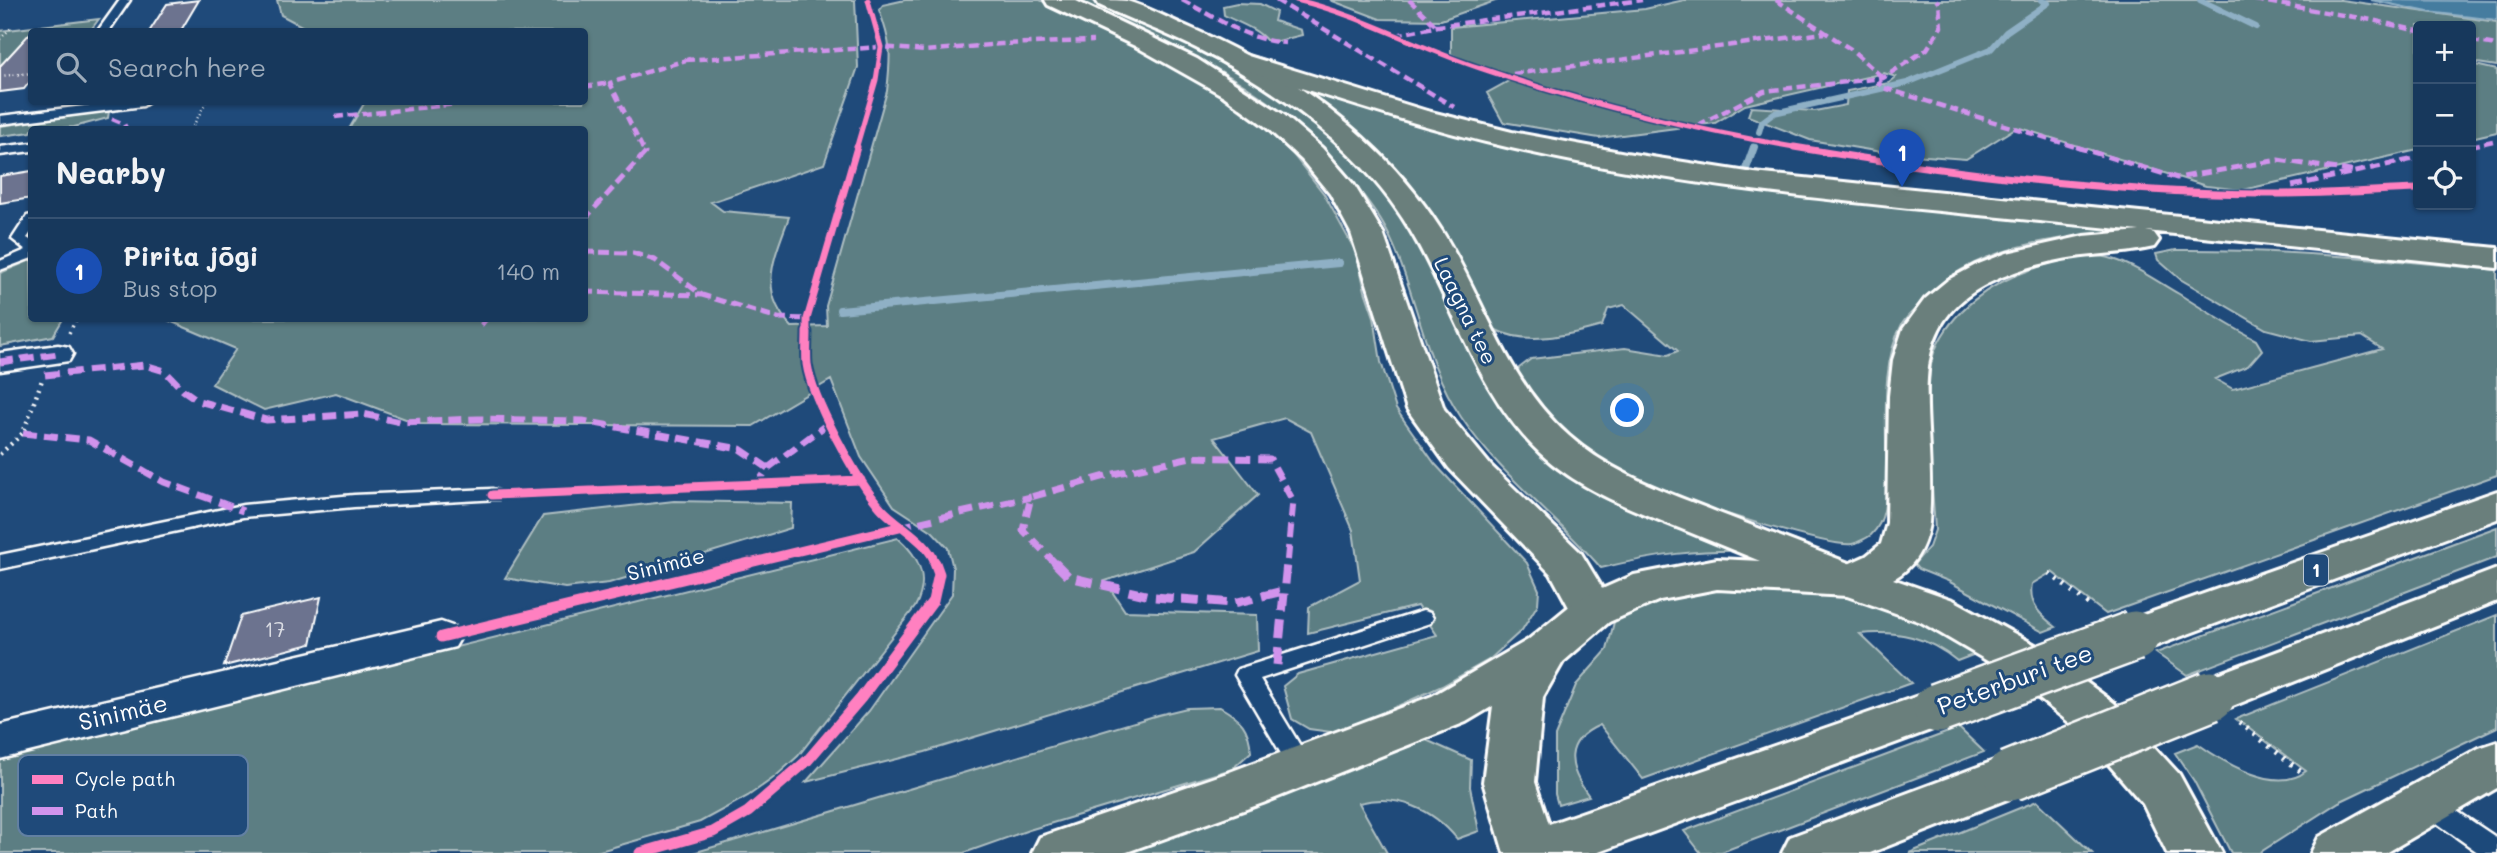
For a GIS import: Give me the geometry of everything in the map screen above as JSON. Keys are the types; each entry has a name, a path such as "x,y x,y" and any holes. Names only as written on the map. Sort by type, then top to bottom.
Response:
{"main road":[{"path":"1056,0 1160,48 1216,80 1272,118 1330,176 1345,194 1366,231 1384,276 1402,348 1427,412 1479,477 1569,568 1593,611"},
{"name":"Laagna tee","path":"1107,0 1235,59 1293,97 1347,138 1391,181 1427,234 1499,379 1521,409 1554,444 1585,468 1625,492 1851,581"},
{"path":"1235,59 1418,117 1512,140 1626,162 1754,182 2497,258"},
{"path":"1851,581 1897,554 1906,534 1909,498 1909,365 1919,330 1940,301 1983,276 2028,256 2105,242 2205,239 2316,241"},
{"name":"Peterburi tee","path":"1532,853 1938,708 2118,626 2497,504"},
{"path":"1059,853 1301,766 1449,709 1546,650 1593,611 1650,586 1717,574 1851,581 1937,611 2020,658 2097,717 2161,789 2195,853"},
{"path":"1809,853 2010,776 2223,708 2497,584"},
{"path":"1532,853 1509,782 1518,697 1546,650"},
{"path":"2338,853 2493,767"}],"street":[{"path":"0,362 58,354"},
{"name":"Sinimäe","path":"0,742 441,637"}],"lane":[{"path":"105,28 125,0"},
{"path":"47,114 54,105"},
{"path":"0,120 119,105"},
{"path":"0,151 28,148"},
{"path":"28,225 19,239 28,245"},
{"path":"0,266 28,255"},
{"path":"0,562 243,511 354,501 492,495"},
{"path":"1301,766 1246,675 1423,618"},
{"path":"2426,802 2497,852"}],"path":[{"path":"0,39 11,27"},
{"path":"0,76 28,73"},
{"path":"193,126 204,105"},
{"path":"0,454 23,433 43,380 75,322"},
{"path":"2049,573 2118,626"},
{"path":"2223,708 2304,774"}],"green space":[{"path":"277,0 855,0 858,67 824,164 711,202 723,211 789,217 774,261 772,287 781,314 792,327 827,326 826,306 887,91 889,50 879,10 883,5 905,0 1040,0 1129,41 1212,87 1254,117 1291,152 1324,194 1357,254 1374,317 1381,362 1396,409 1435,464 1527,563 1539,590 1538,604 1522,630 1490,659 1442,686 1338,733 1309,729 1292,719 1283,686 1298,674 1437,635 1417,606 1308,633 1309,607 1360,580 1353,530 1311,432 1285,418 1214,438 1258,495 1194,552 1105,581 1125,611 1257,615 1258,651 925,752 806,782 869,711 952,594 953,568 948,548 932,531 894,506 861,457 831,380 753,426 419,424 336,393 264,410 212,384 236,349 172,322 588,322 588,126 351,126 363,105 588,105 588,28 305,28 281,15"},
{"path":"1077,0 1091,0 1211,55 1258,80 1298,107 1369,171 1395,198 1422,242 1466,344 1492,393 1524,439 1549,464 1608,497 1656,517 1754,551 1677,554 1601,568 1492,457 1461,417 1439,376 1402,266 1389,236 1353,182 1325,150 1294,122 1227,74 1153,35"},
{"path":"1330,0 1498,0 1441,20 1380,19"},
{"path":"1684,0 2341,0 2497,22 2497,66 2476,63 2476,21 2413,21 2413,151 2243,190 2206,186 2017,127 1966,159 1887,153 1810,140 1748,116 1751,107 1815,111 1846,105 1847,91 1889,83 1896,77 1884,73 1745,105 1715,123 1599,138 1503,122 1487,93 1514,78 1486,70 1451,54 1451,27 1645,9"},
{"path":"1237,3 1260,4 1276,12 1274,21 1301,30 1302,35 1278,41 1266,40 1252,29 1224,15 1223,6"},
{"path":"99,19 92,28 28,28 28,59 0,66 0,31"},
{"path":"2476,65 2497,70 2497,132 2476,137"},
{"path":"1286,82 1493,142 2160,231 2063,238 1999,253 1970,265 1943,282 1919,304 1902,324 1890,357 1886,393 1886,493 1881,520 1867,538 1852,544 1839,543 1759,524 1663,492 1612,467 1574,441 1532,396 1517,375 1519,368 1531,359 1625,348 1668,355 1678,351 1624,305 1608,309 1602,326 1562,335 1519,337 1494,329 1454,249 1414,191 1396,170 1355,132"},
{"path":"109,111 108,118 78,126 28,126 28,132 0,136 0,126"},
{"path":"2176,250 2296,253 2497,270 2497,475 2106,614 2052,572 2032,584 2032,598 2037,609 2056,627 2043,632 1948,581 1918,569 1914,564 1929,547 1935,530 1928,411 1931,366 1935,350 1942,336 1962,311 2001,282 2060,260 2081,256 2103,257 2122,262 2256,340 2262,350 2248,366 2215,379 2233,389 2382,349 2362,336 2311,341 2266,329 2180,279 2158,260 2156,254"},
{"path":"28,261 28,322 61,322 53,336 0,346 0,273"},
{"path":"674,501 792,503 791,528 609,583 565,588 505,578 543,516"},
{"path":"2497,527 2497,557 2187,675 2156,653"},
{"path":"898,538 917,561 922,578 922,587 915,607 798,756 748,796 700,822 593,853 0,853 0,754 359,671"},
{"path":"1684,588 1818,589 1879,605 1938,628 1983,651 1957,661 1935,646 1912,637 1887,633 1860,634 1911,683 1643,779 1600,725 1580,739 1572,756 1576,775 1589,796 1558,805 1555,794 1555,736 1576,685 1607,650 1618,606"},
{"path":"2497,615 2497,727 2339,802 2259,853 2231,853 2194,781 2175,753 2198,744 2250,773 2266,778 2294,777 2306,771 2236,719"},
{"path":"1220,707 1243,725 1250,743 1251,752 1232,769 1029,830 964,853 693,853 1158,715 1187,708"},
{"path":"1959,728 1984,752 1719,853 1701,853 1684,831"},
{"path":"1426,740 1471,760 1470,787 1479,831 1457,839 1437,819 1413,806 1373,800 1359,803 1387,853 1123,853"},
{"path":"2037,801 2092,853 1909,853"}],"water":[{"path":"2371,0 2497,1 2497,20 2428,12"}],"building":[{"path":"199,0 182,28 152,28 167,4"},
{"path":"28,35 28,84 24,89 0,92 0,66"},
{"path":"28,172 28,199 0,203 0,176"},
{"path":"321,597 311,644 224,666 241,616"}],"waterway":[{"path":"1759,132 1762,122 1774,113 1907,83 1991,49 2006,32 2048,3 2042,0"},
{"path":"2200,0 2256,27"},
{"path":"1746,169 1754,147"},
{"path":"840,310 1339,263"}],"marked path":[{"path":"1182,0 1244,34 1257,39 1286,43"},
{"path":"1276,0 1454,107"},
{"path":"1409,0 1436,26"},
{"path":"1396,35 1438,26 1642,0"},
{"path":"1776,0 1852,50 1883,78 1878,83 1884,88 2177,178 2278,160 2357,172"},
{"path":"1698,125 1764,91 1883,78 1927,49 1941,27 1939,3 1936,0"},
{"path":"2255,0 2413,30"},
{"path":"1513,74 1824,33"},
{"path":"685,60 881,47 925,51 1001,44 1093,41"},
{"path":"2476,42 2497,45"},
{"path":"588,216 645,153 610,83 693,58"},
{"path":"588,86 610,83"},
{"path":"335,117 447,105"},
{"path":"112,119 125,126"},
{"path":"2476,145 2497,140"},
{"path":"2292,186 2413,159"},
{"path":"588,252 633,253 655,260 702,295 778,318 807,319"},
{"path":"588,292 702,295"},
{"path":"0,362 58,354"},
{"path":"45,375 145,365 165,371 183,390 199,401 266,420 363,414 400,422 478,419 583,421 740,449 768,468 757,485"},
{"path":"768,468 830,422"},
{"path":"23,433 89,440 164,482 243,511"},
{"path":"1277,665 1293,501 1270,459 1191,457 1109,475 1031,497 1023,530 1069,577 1154,597 1234,603 1283,591"},
{"path":"899,527 1031,497"}],"cycle path":[{"path":"640,853 713,832 748,812 779,787 835,730 933,601 939,574 932,553 881,508 861,480 818,399 807,365 807,319 876,80 881,47 868,0"},
{"path":"1296,0 1319,5 1434,52 1504,76 1595,102 1781,145 1875,161 2065,184 2160,190 2275,194 2413,189"},
{"path":"492,495 861,480"},
{"path":"441,637 899,527"}],"place":[{"name":"Pirita jõgi","path":"1902,187"}]}
